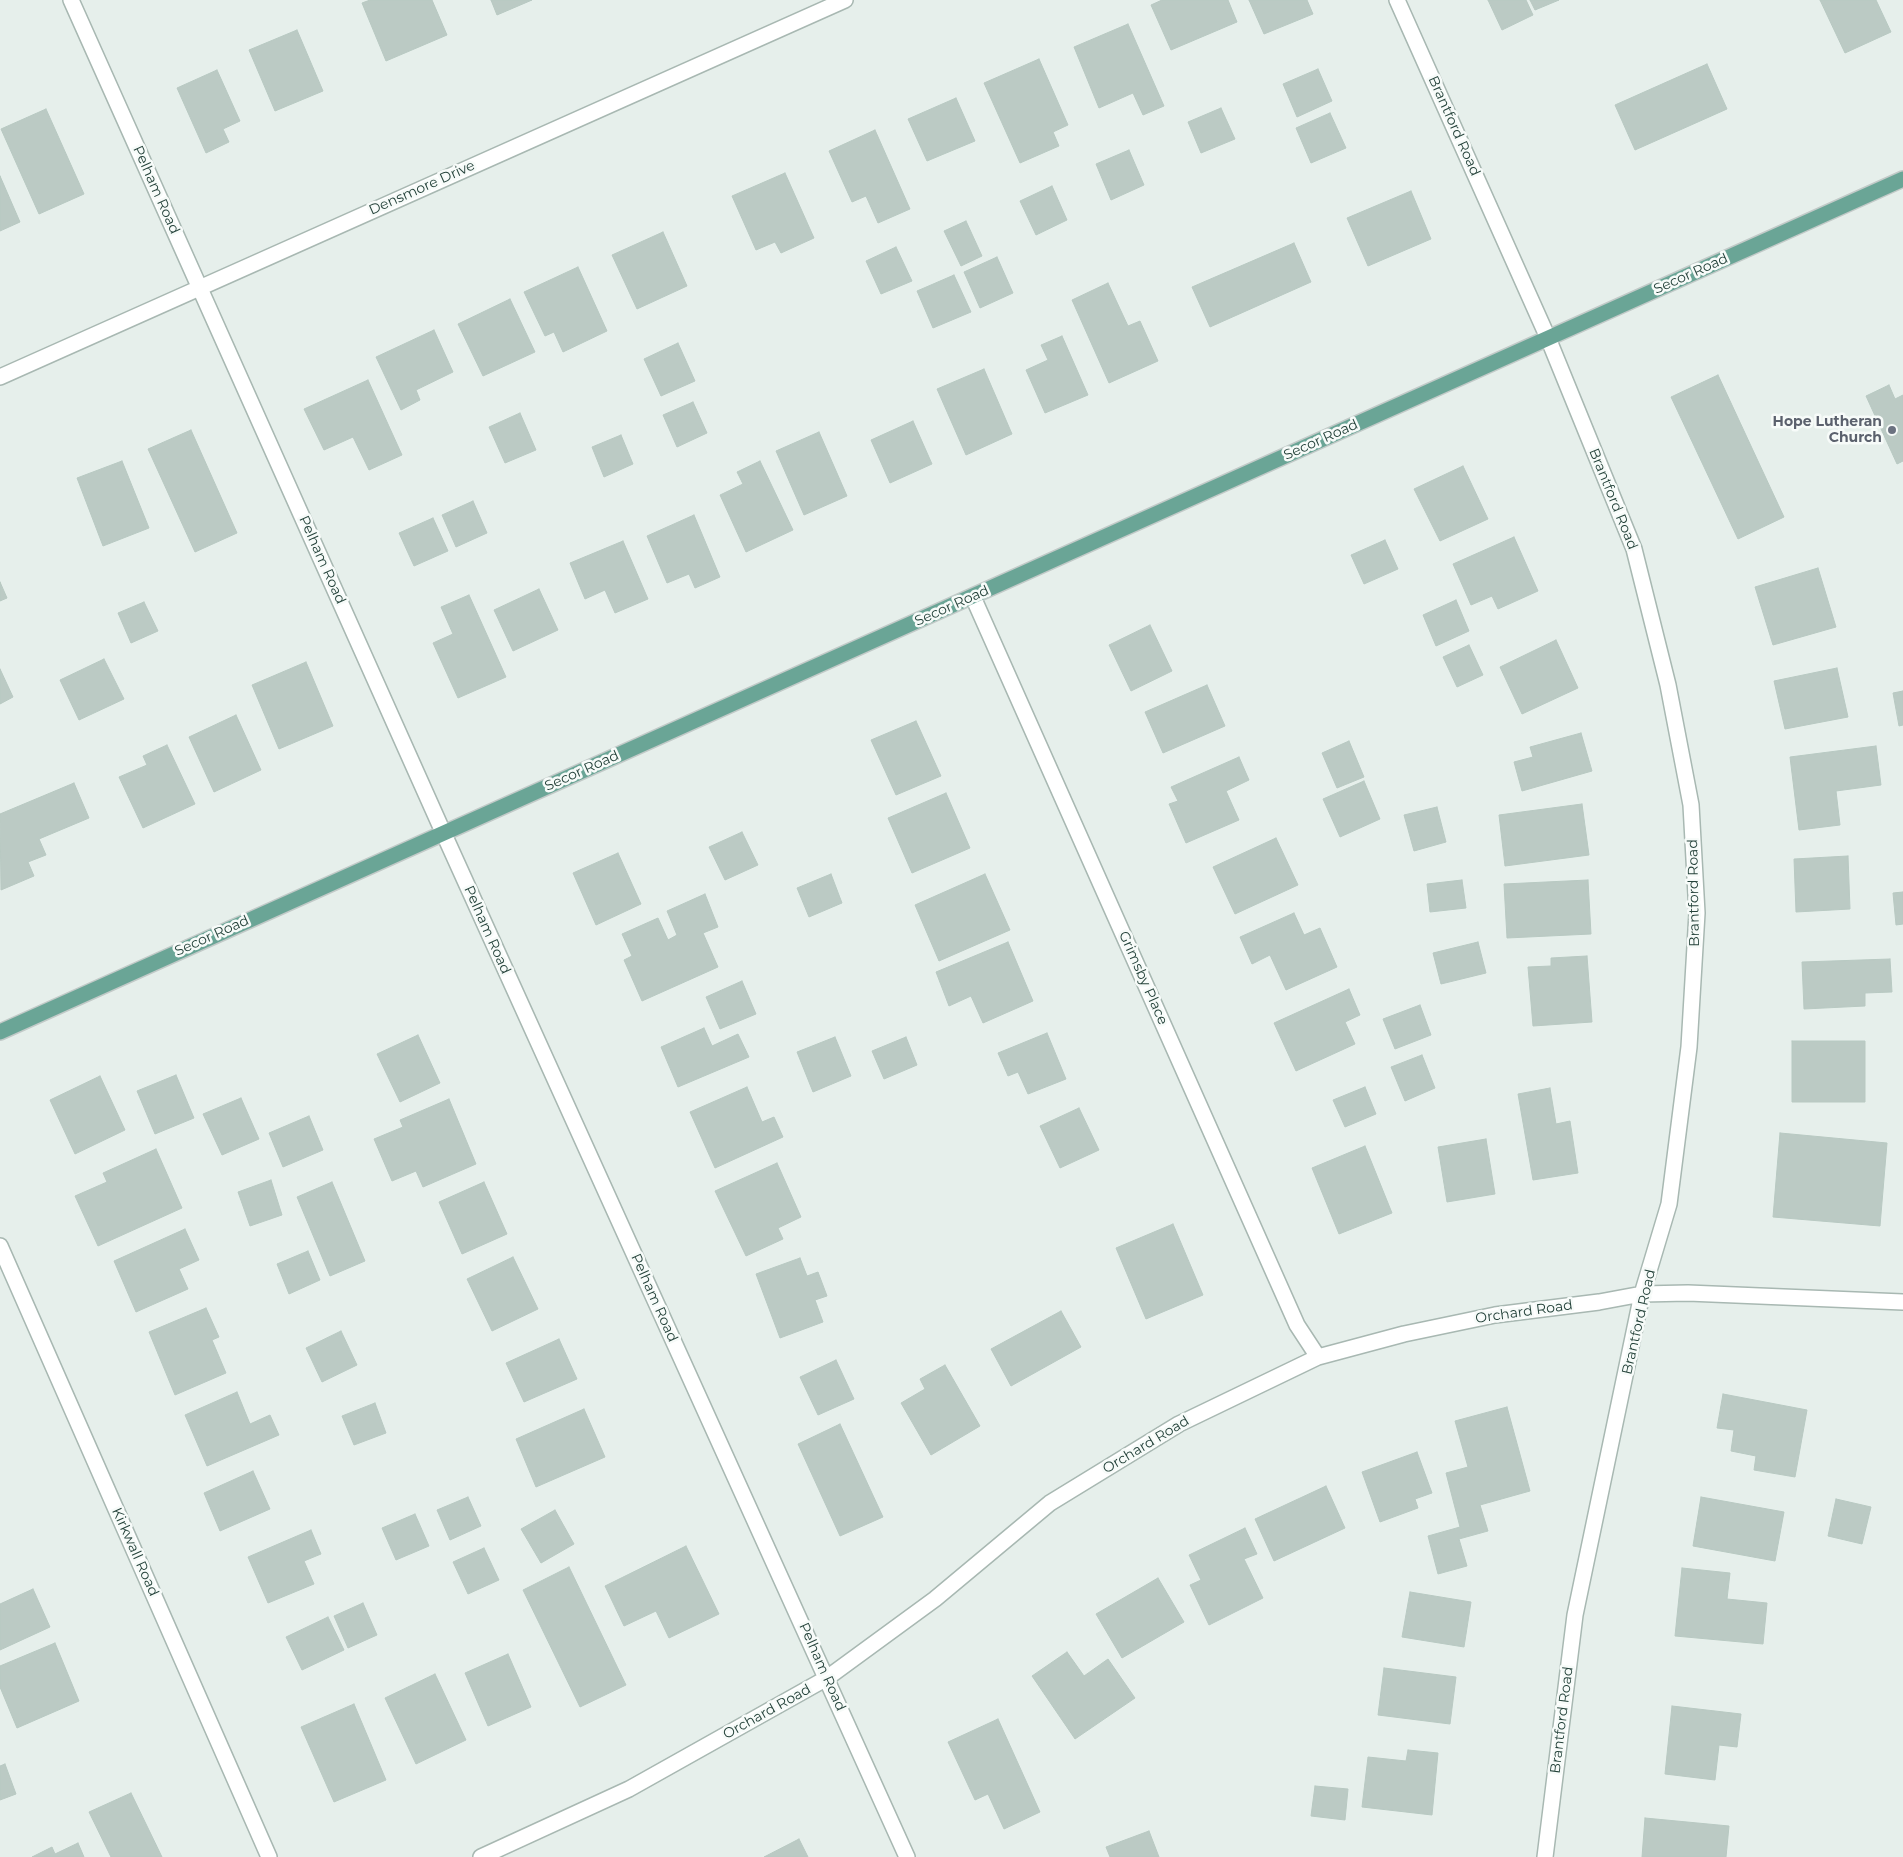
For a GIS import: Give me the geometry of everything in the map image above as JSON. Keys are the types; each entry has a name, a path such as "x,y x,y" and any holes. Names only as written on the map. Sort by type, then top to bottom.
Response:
{"main road":[{"name":"Secor Road","path":"0,1032 1903,179"}],"street":[{"name":"Pelham Road","path":"71,0 443,832 907,1857"},
{"name":"Densmore Drive","path":"0,377 845,0"},
{"name":"Brantford Road","path":"1397,0 1548,338 1634,550 1668,685 1691,805 1697,912 1690,1047 1669,1204 1642,1294 1575,1615 1545,1857"},
{"name":"Grimsby Place","path":"973,597 1297,1325 1318,1357"},
{"name":"Kirkwall Road","path":"0,1246 269,1857"},
{"name":"Orchard Road","path":"481,1857 629,1789 827,1678 935,1599 1050,1503 1179,1424 1318,1357 1404,1334 1495,1315 1599,1302 1642,1294 1688,1293 1903,1302"}],"building":[{"path":"370,0 432,0 447,35 386,61 362,3"},
{"path":"491,0 532,0 497,15"},
{"path":"1162,0 1228,0 1237,22 1171,50 1151,5"},
{"path":"1249,0 1307,0 1313,14 1264,34"},
{"path":"1488,0 1526,0 1533,15 1502,30"},
{"path":"1530,0 1559,0 1535,10"},
{"path":"1820,0 1876,0 1891,32 1845,53"},
{"path":"1128,24 1164,106 1143,115 1133,93 1099,108 1074,47"},
{"path":"297,30 323,91 275,111 249,50"},
{"path":"1039,59 1068,125 1053,132 1059,146 1020,163 984,83"},
{"path":"1707,64 1727,109 1635,150 1615,105"},
{"path":"1318,69 1332,101 1297,117 1283,84"},
{"path":"217,70 240,121 223,129 229,142 206,153 177,88"},
{"path":"956,98 975,141 927,161 908,119"},
{"path":"1221,108 1235,139 1201,153 1188,122"},
{"path":"46,109 84,194 39,214 1,129"},
{"path":"1330,113 1346,148 1311,163 1296,128"},
{"path":"875,130 910,209 878,223 866,196 852,202 829,151"},
{"path":"1129,150 1144,185 1111,200 1096,164"},
{"path":"785,173 814,238 781,253 775,242 756,250 732,196"},
{"path":"0,176 20,222 0,231"},
{"path":"1052,186 1067,220 1036,235 1020,201"},
{"path":"1411,191 1431,239 1368,266 1347,218"},
{"path":"966,221 982,256 961,266 944,231"},
{"path":"663,232 687,286 637,309 612,255"},
{"path":"1294,243 1311,282 1210,327 1192,287"},
{"path":"896,247 912,281 881,294 866,261"},
{"path":"997,257 1013,293 980,308 964,272"},
{"path":"578,267 607,331 563,352 554,332 545,336 524,292"},
{"path":"954,275 971,312 933,328 917,291"},
{"path":"1108,283 1128,326 1140,321 1158,361 1109,383 1072,300"},
{"path":"510,299 535,352 483,376 458,324"},
{"path":"434,330 453,372 416,390 420,400 401,410 376,357"},
{"path":"1062,336 1088,395 1045,413 1026,370 1048,360 1041,345"},
{"path":"678,343 695,381 661,396 644,359"},
{"path":"984,369 1012,434 966,455 937,389"},
{"path":"1718,375 1784,517 1738,539 1671,397"},
{"path":"368,380 402,455 369,470 353,437 324,450 304,409"},
{"name":"Hope Lutheran Church","path":"1889,385 1895,399 1903,395 1903,461 1897,464 1866,396"},
{"path":"693,402 707,433 677,447 663,415"},
{"path":"520,413 536,450 505,463 489,427"},
{"path":"913,421 932,464 890,483 871,440"},
{"path":"191,430 237,533 195,552 148,449"},
{"path":"819,432 847,496 804,515 776,451"},
{"path":"621,435 633,464 604,477 592,447"},
{"path":"122,461 149,528 103,546 77,478"},
{"path":"760,461 793,530 746,552 720,495 743,484 737,472"},
{"path":"1463,466 1488,519 1440,541 1414,489"},
{"path":"473,501 487,533 456,547 442,515"},
{"path":"694,515 720,577 695,588 689,574 667,583 647,536"},
{"path":"433,518 448,551 414,566 399,533"},
{"path":"1514,537 1538,591 1498,609 1492,596 1471,605 1453,564"},
{"path":"1385,540 1398,569 1364,584 1351,555"},
{"path":"623,541 648,599 615,613 605,590 585,599 570,563"},
{"path":"1818,568 1836,627 1773,645 1755,587"},
{"path":"0,582 7,598 0,601"},
{"path":"539,589 558,630 513,651 494,610"},
{"path":"469,595 506,677 458,698 433,643 453,634 441,607"},
{"path":"1456,600 1469,631 1436,646 1423,615"},
{"path":"144,602 158,631 131,643 118,613"},
{"path":"1150,625 1172,671 1131,691 1109,645"},
{"path":"1556,640 1578,688 1522,714 1500,667"},
{"path":"1469,645 1483,675 1457,687 1443,657"},
{"path":"104,659 124,699 79,720 60,680"},
{"path":"306,662 333,726 279,749 252,685"},
{"path":"1837,668 1848,717 1785,729 1774,681"},
{"path":"0,669 13,697 0,704"},
{"path":"1207,685 1225,726 1163,753 1145,712"},
{"path":"1903,691 1903,725 1899,726 1893,693"},
{"path":"236,715 261,770 214,792 189,737"},
{"path":"916,721 941,776 896,795 871,740"},
{"path":"1581,733 1592,771 1522,791 1514,762 1533,757 1530,747"},
{"path":"1349,741 1364,777 1337,788 1322,753"},
{"path":"167,745 195,804 143,828 119,777 147,765 143,756"},
{"path":"1876,746 1881,785 1836,791 1840,825 1799,830 1790,757"},
{"path":"1239,757 1249,780 1226,791 1239,820 1186,843 1169,804 1178,801 1171,787"},
{"path":"1364,781 1380,819 1340,837 1323,799"},
{"path":"74,783 89,818 39,839 46,855 28,862 34,876 1,890 0,814"},
{"path":"946,793 970,848 912,873 888,818"},
{"path":"1582,804 1589,855 1505,866 1499,815"},
{"path":"1437,807 1446,842 1414,851 1404,815"},
{"path":"742,832 758,865 725,880 709,847"},
{"path":"1276,838 1298,885 1235,914 1213,867"},
{"path":"618,853 641,904 596,925 573,873"},
{"path":"1848,856 1850,909 1796,912 1794,859"},
{"path":"831,874 842,903 809,917 797,888"},
{"path":"985,874 1010,930 939,961 915,905"},
{"path":"1462,880 1466,908 1430,912 1427,884"},
{"path":"1588,880 1591,934 1507,938 1504,884"},
{"path":"1903,892 1903,924 1896,925 1893,893"},
{"path":"705,894 718,927 703,933 718,967 642,1001 624,960 632,956 622,934 658,918 668,940 677,935 667,911"},
{"path":"1294,913 1304,935 1320,928 1337,967 1286,990 1270,955 1252,964 1240,937"},
{"path":"1008,942 1033,1001 983,1023 971,996 949,1006 936,972"},
{"path":"1478,942 1486,973 1441,984 1433,953"},
{"path":"1587,956 1592,1022 1533,1026 1528,967 1551,966 1551,958"},
{"path":"1890,959 1892,992 1865,993 1865,1006 1804,1009 1802,962"},
{"path":"742,981 756,1014 720,1029 706,997"},
{"path":"1349,989 1360,1015 1345,1022 1355,1044 1296,1071 1274,1023"},
{"path":"1420,1005 1431,1035 1395,1049 1383,1019"},
{"path":"704,1028 712,1046 738,1034 749,1057 678,1087 661,1047"},
{"path":"1047,1033 1066,1079 1028,1094 1018,1072 1008,1076 998,1053"},
{"path":"418,1035 440,1083 400,1102 377,1054"},
{"path":"835,1037 851,1076 813,1092 797,1052"},
{"path":"906,1037 917,1065 884,1079 872,1051"},
{"path":"1792,1041 1865,1041 1865,1102 1792,1102"},
{"path":"1422,1055 1435,1088 1405,1101 1391,1067"},
{"path":"176,1075 194,1118 155,1134 137,1091"},
{"path":"100,1076 125,1130 75,1154 50,1100"},
{"path":"747,1087 762,1122 774,1117 783,1137 715,1168 690,1112"},
{"path":"1365,1087 1376,1114 1345,1127 1333,1100"},
{"path":"1550,1088 1556,1124 1570,1121 1578,1173 1533,1180 1518,1094"},
{"path":"241,1098 259,1139 222,1155 203,1114"},
{"path":"449,1099 476,1164 423,1187 416,1171 392,1181 374,1139 403,1127 400,1120"},
{"path":"1079,1108 1099,1150 1060,1168 1040,1126"},
{"path":"309,1116 323,1150 283,1167 269,1133"},
{"path":"1780,1133 1887,1143 1880,1226 1773,1217"},
{"path":"1486,1139 1495,1194 1447,1202 1438,1147"},
{"path":"1365,1146 1392,1213 1339,1234 1312,1168"},
{"path":"156,1149 182,1208 98,1246 75,1196 107,1182 103,1173"},
{"path":"777,1163 801,1217 778,1228 783,1239 746,1256 715,1191"},
{"path":"271,1180 282,1215 250,1226 238,1192"},
{"path":"332,1182 365,1261 330,1276 297,1197"},
{"path":"484,1182 507,1234 462,1254 439,1202"},
{"path":"1173,1224 1203,1295 1146,1319 1116,1248"},
{"path":"185,1229 199,1260 179,1269 188,1289 136,1312 114,1261"},
{"path":"308,1251 320,1280 289,1294 277,1264"},
{"path":"513,1257 538,1309 492,1331 467,1279"},
{"path":"800,1258 807,1276 818,1272 827,1296 815,1300 823,1322 780,1338 756,1274"},
{"path":"206,1308 219,1337 212,1340 226,1373 175,1395 149,1332"},
{"path":"1061,1311 1081,1347 1011,1386 991,1349"},
{"path":"341,1331 357,1365 322,1382 306,1348"},
{"path":"559,1339 577,1379 524,1402 506,1363"},
{"path":"836,1360 854,1399 818,1415 800,1377"},
{"path":"945,1365 980,1426 931,1455 901,1403 925,1389 920,1379"},
{"path":"237,1392 250,1424 270,1415 279,1435 207,1466 185,1415"},
{"path":"1723,1394 1807,1410 1795,1477 1754,1470 1756,1456 1731,1451 1734,1430 1717,1428"},
{"path":"375,1403 386,1433 354,1445 342,1416"},
{"path":"1507,1407 1530,1491 1480,1505 1488,1531 1459,1539 1467,1566 1438,1574 1428,1536 1460,1527 1446,1473 1468,1467 1455,1421"},
{"path":"584,1409 605,1457 536,1487 516,1439"},
{"path":"840,1424 883,1517 840,1536 798,1444"},
{"path":"1417,1452 1432,1493 1415,1499 1418,1508 1380,1522 1362,1472"},
{"path":"253,1471 270,1509 220,1531 204,1493"},
{"path":"1326,1486 1345,1528 1274,1561 1255,1519"},
{"path":"468,1497 481,1526 450,1540 437,1510"},
{"path":"1701,1497 1784,1512 1775,1561 1693,1546"},
{"path":"1836,1499 1871,1507 1862,1544 1828,1536"},
{"path":"555,1510 574,1544 541,1563 521,1529"},
{"path":"415,1514 429,1546 396,1560 382,1528"},
{"path":"1245,1528 1257,1554 1244,1559 1263,1598 1209,1625 1190,1585 1201,1580 1189,1555"},
{"path":"311,1530 321,1554 304,1561 314,1584 268,1603 248,1557"},
{"path":"686,1546 719,1614 669,1638 656,1611 624,1626 605,1586"},
{"path":"484,1548 499,1580 468,1594 453,1562"},
{"path":"569,1567 626,1685 580,1707 523,1590"},
{"path":"1682,1568 1730,1573 1727,1599 1767,1603 1763,1644 1675,1636"},
{"path":"1158,1578 1184,1622 1122,1658 1096,1614"},
{"path":"33,1589 50,1627 0,1650 0,1604"},
{"path":"1410,1592 1471,1602 1464,1647 1402,1637"},
{"path":"363,1603 377,1635 348,1648 334,1616"},
{"path":"328,1617 344,1650 302,1670 286,1637"},
{"path":"55,1643 79,1701 17,1728 0,1687 0,1666"},
{"path":"1067,1652 1084,1676 1108,1659 1135,1698 1075,1739 1032,1676"},
{"path":"508,1654 531,1707 488,1726 465,1673"},
{"path":"1384,1668 1456,1677 1450,1724 1378,1715"},
{"path":"435,1674 466,1740 416,1764 385,1698"},
{"path":"354,1704 386,1780 334,1802 301,1727"},
{"path":"1672,1706 1741,1714 1737,1747 1719,1745 1715,1780 1665,1774"},
{"path":"998,1719 1040,1812 1004,1829 988,1794 975,1800 948,1742"},
{"path":"1408,1750 1438,1753 1432,1815 1362,1807 1368,1757 1406,1761"},
{"path":"5,1764 16,1794 0,1800 0,1766"},
{"path":"1315,1786 1348,1789 1345,1820 1311,1816"},
{"path":"131,1793 162,1857 111,1857 89,1812"},
{"path":"1645,1818 1729,1826 1726,1857 1642,1857"},
{"path":"1149,1831 1159,1857 1110,1857 1106,1847"},
{"path":"799,1839 808,1857 764,1857"},
{"path":"78,1843 84,1857 32,1857 52,1847 55,1854"}],"place":[{"name":"Hope Lutheran Church","path":"1892,430"}]}
